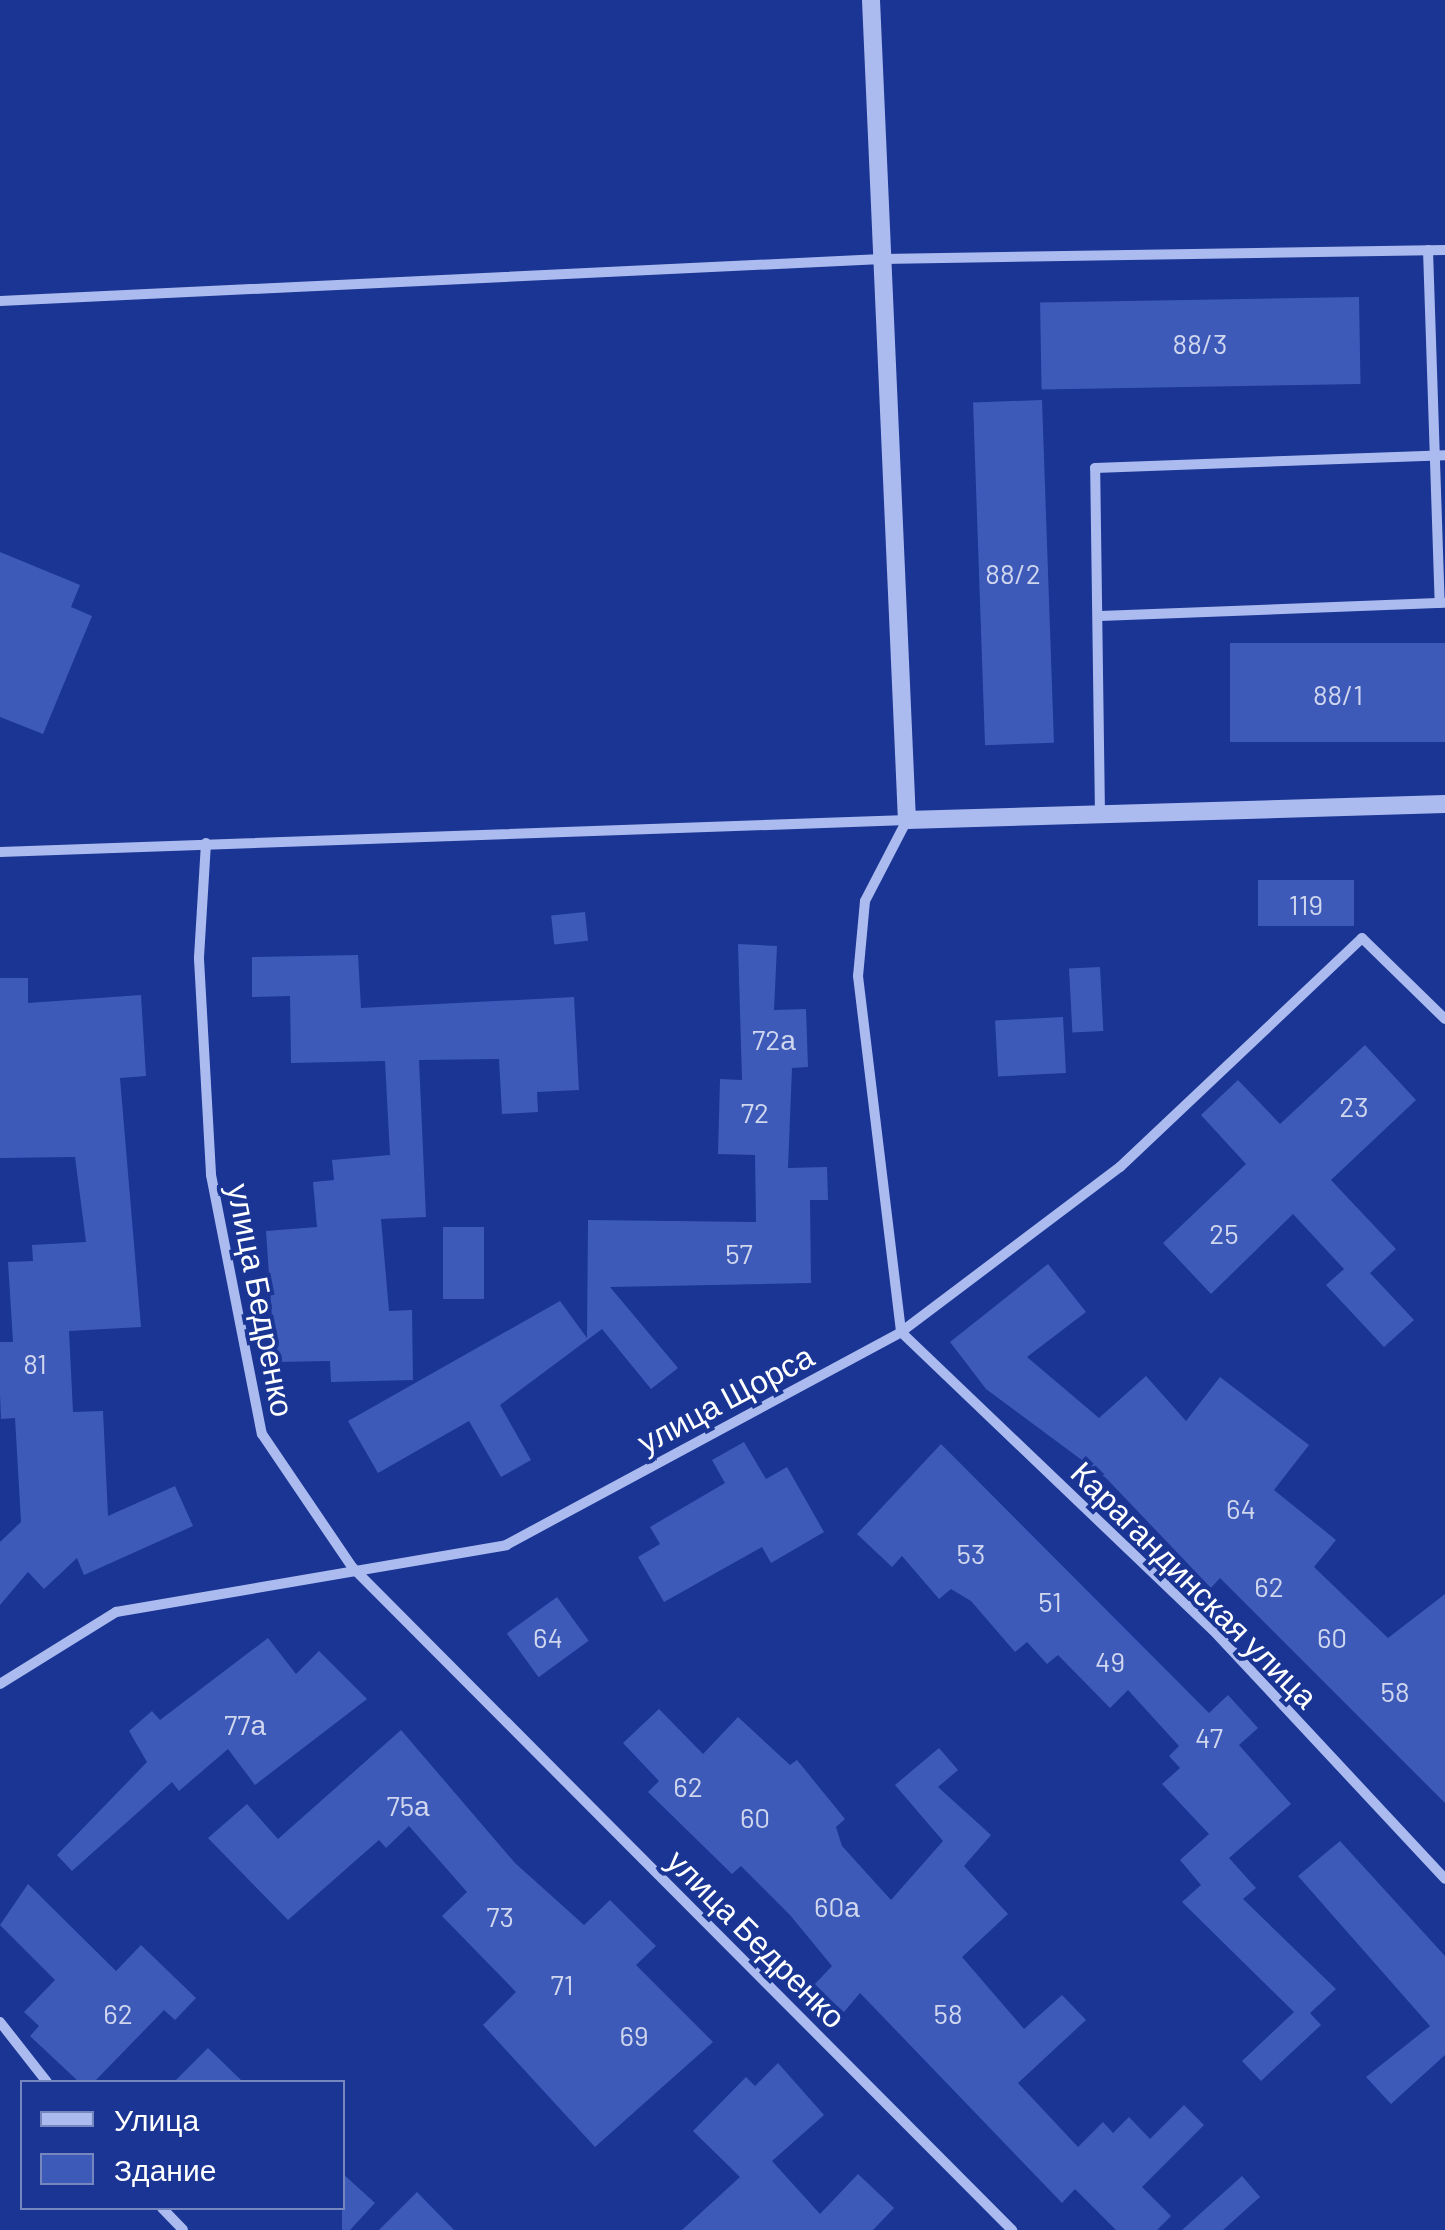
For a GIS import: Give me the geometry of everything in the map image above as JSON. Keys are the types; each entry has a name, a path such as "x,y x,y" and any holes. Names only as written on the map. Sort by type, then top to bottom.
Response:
{"street":[{"path":"870,0 907,820 866,901 858,976 901,1332"},
{"path":"1100,616 1443,603 1440,455 1428,250"},
{"path":"0,300 882,258 1445,250"},
{"path":"1100,814 1095,468 1440,455"},
{"path":"0,852 1445,804"},
{"name":"улица Бедренко","path":"206,843 199,959 211,1176 259,1415 352,1567 1012,2230"},
{"name":"улица Щорса","path":"0,1684 116,1612 352,1567 506,1545 901,1332 1120,1167 1362,938 1445,1018"},
{"name":"Карагандинская улица","path":"901,1332 1213,1630 1445,1879"},
{"path":"0,2022 45,2080"},
{"path":"164,2210 183,2230"}],"building":[{"path":"1359,297 1361,384 1042,390 1040,303"},
{"path":"1042,400 1054,743 985,745 973,402"},
{"path":"0,552 80,585 71,607 92,616 43,734 0,717"},
{"path":"1230,643 1445,643 1445,742 1230,742"},
{"path":"1258,880 1354,880 1354,926 1258,926"},
{"path":"585,912 588,941 554,944 551,916"},
{"path":"738,944 777,946 774,1010 806,1009 808,1067 792,1068 788,1168 827,1167 828,1200 810,1200 811,1283 610,1287 678,1368 651,1389 602,1329 500,1405 531,1460 501,1477 469,1421 378,1473 348,1421 560,1301 587,1338 588,1220 756,1222 755,1155 718,1154 720,1079 742,1080"},
{"path":"358,955 361,1008 574,997 579,1090 537,1092 538,1112 502,1114 499,1059 419,1060 426,1217 381,1219 389,1311 412,1310 413,1380 331,1382 330,1361 275,1362 266,1231 317,1227 313,1182 334,1180 332,1160 390,1155 385,1061 291,1063 290,996 252,997 252,957"},
{"path":"1100,967 1103,1031 1072,1033 1069,969"},
{"path":"0,978 28,978 28,1003 141,995 146,1076 120,1078 141,1327 69,1331 73,1412 103,1411 108,1516 175,1486 193,1526 84,1575 77,1558 44,1589 28,1572 0,1605 0,1542 21,1522 15,1418 1,1419 0,1342 13,1342 8,1262 33,1261 32,1245 86,1242 75,1157 0,1158"},
{"path":"1063,1017 1066,1073 998,1076 995,1021"},
{"path":"1365,1045 1416,1100 1331,1180 1396,1249 1370,1273 1414,1320 1384,1347 1326,1285 1344,1269 1293,1214 1211,1294 1163,1243 1246,1164 1201,1115 1238,1080 1280,1124"},
{"path":"443,1227 484,1227 484,1299 443,1299"},
{"path":"1048,1264 1086,1312 1027,1357 1099,1418 1146,1376 1186,1421 1220,1377 1309,1445 1274,1490 1336,1540 1314,1567 1388,1638 1445,1594 1445,1803 1220,1578 1211,1588 1106,1478 986,1389 950,1342"},
{"path":"744,1442 766,1479 787,1467 824,1532 771,1563 762,1547 664,1602 638,1557 660,1544 650,1527 725,1483 712,1460"},
{"path":"941,1444 1209,1713 1228,1695 1258,1728 1239,1745 1291,1804 1229,1858 1256,1888 1243,1899 1336,1989 1310,2013 1321,2025 1261,2081 1242,2061 1294,2012 1182,1902 1201,1885 1180,1860 1209,1834 1162,1784 1180,1768 1169,1756 1179,1746 1128,1690 1110,1708 1058,1655 1047,1664 1027,1642 1015,1652 971,1601 951,1589 939,1599 902,1556 892,1567 857,1534"},
{"path":"557,1597 589,1641 539,1677 507,1633"},
{"path":"268,1638 296,1674 319,1651 367,1699 255,1785 228,1749 179,1791 172,1782 72,1871 57,1855 147,1762 129,1731 152,1711 160,1720"},
{"path":"659,1709 703,1754 738,1717 790,1765 797,1760 845,1819 836,1827 842,1846 891,1900 943,1841 895,1785 939,1748 958,1770 938,1787 991,1835 964,1866 1008,1914 962,1957 1024,2029 1062,1995 1086,2020 1018,2083 1078,2147 1103,2122 1113,2133 1129,2117 1150,2139 1184,2105 1204,2125 1142,2187 1171,2216 1157,2230 1116,2230 1075,2189 1062,2203 860,1993 844,2012 814,1985 832,1966 790,1915 741,1866 732,1874 648,1792 659,1781 623,1743"},
{"path":"401,1730 515,1863 584,1925 610,1900 656,1946 636,1965 713,2042 595,2147 483,2025 516,1992 442,1916 467,1892 409,1826 386,1848 379,1840 288,1920 208,1838 247,1804 278,1839"},
{"path":"1340,1841 1445,1956 1445,2055 1391,2104 1366,2077 1430,2026 1298,1876"},
{"path":"28,1884 116,1971 141,1945 196,1998 175,2020 164,2010 96,2080 77,2080 30,2036 39,2026 24,2012 55,1980 0,1925"},
{"path":"208,2048 241,2080 176,2080"},
{"path":"778,2063 824,2115 772,2161 820,2214 858,2174 894,2208 873,2230 682,2230 740,2177 693,2131 746,2077 755,2086"},
{"path":"345,2176 375,2203 350,2230 342,2230"},
{"path":"1242,2176 1260,2197 1223,2230 1182,2230"},
{"path":"417,2192 454,2230 379,2230"}]}
